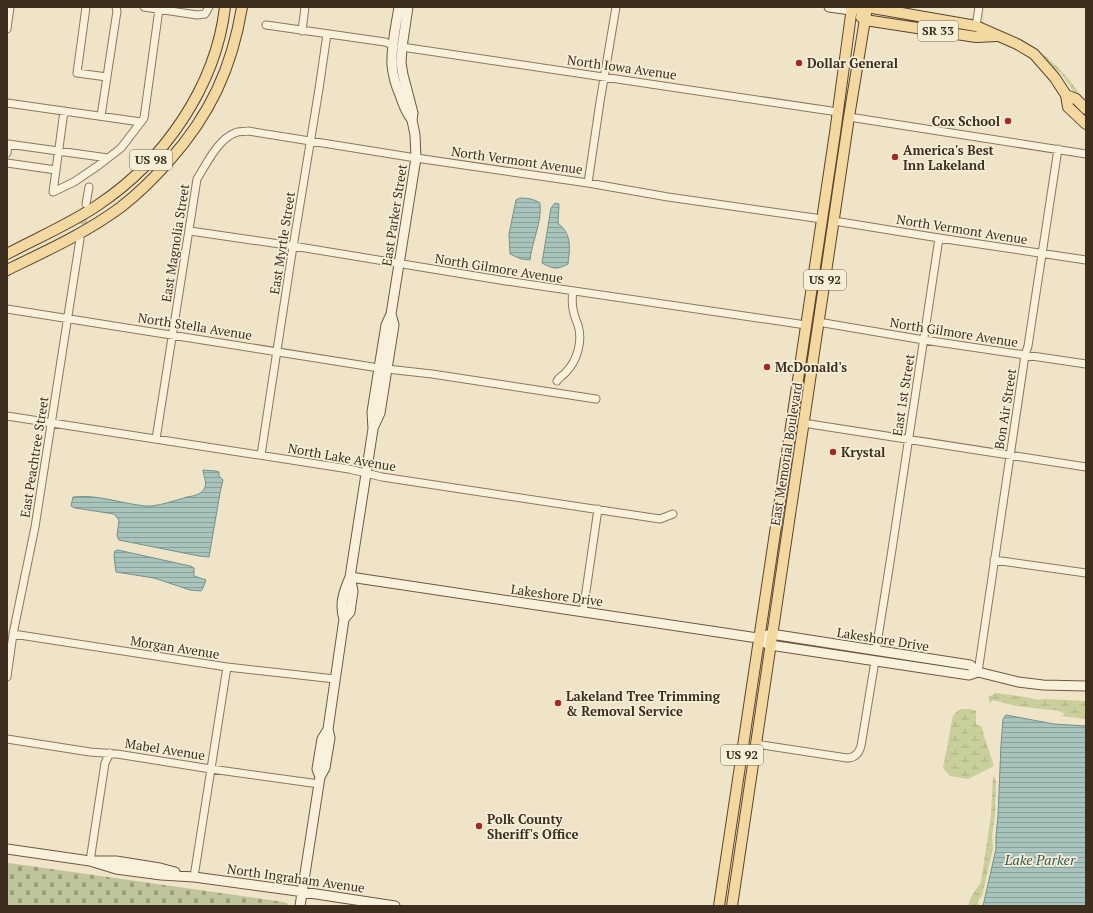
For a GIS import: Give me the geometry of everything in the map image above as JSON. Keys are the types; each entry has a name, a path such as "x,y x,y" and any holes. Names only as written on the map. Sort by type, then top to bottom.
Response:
{"main road":[{"name":"US 98","path":"7,254 78,218 98,205 119,190 155,156 175,131 196,97 214,56 226,7"},
{"name":"US 98","path":"7,270 82,232 101,220 121,206 157,174 189,137 214,98 229,60 237,34 242,7"},
{"name":"SR 33","path":"851,9 867,7 976,26 1017,44 1034,54 1055,78 1066,95 1068,107 1086,124"},
{"name":"East Memorial Boulevard","path":"732,906 770,640 867,7"},
{"name":"SR 33","path":"851,9 865,20 976,37 998,36"},
{"name":"East Memorial Boulevard","path":"719,906 838,112 851,9"},
{"name":"SR 33","path":"1066,95 1076,99 1086,109"},
{"path":"813,281 818,322"},
{"path":"806,325 809,335 809,387"},
{"path":"787,448 791,449 794,455 792,475 794,482"},
{"path":"778,512 781,529 786,540"},
{"path":"740,768 743,771 746,781 746,812"}],"street":[{"path":"7,29 10,7"},
{"path":"86,7 77,73 106,77"},
{"path":"100,116 117,10 116,7"},
{"path":"144,7 197,15 205,14 209,7"},
{"path":"302,31 305,7"},
{"name":"East Parker Street","path":"398,46 399,7"},
{"name":"East Parker Street","path":"300,906 319,781 325,768 330,738 328,729 344,619 341,610 344,590 350,577 373,429 380,413 383,368 394,325 391,314 416,158 415,135 412,120 405,111 392,66 408,7"},
{"path":"588,183 616,7"},
{"path":"829,7 851,9"},
{"path":"976,26 979,7"},
{"path":"64,111 53,192 74,182 121,148 142,122 144,118 159,9"},
{"name":"North Iowa Avenue","path":"266,25 838,112"},
{"name":"East Myrtle Street","path":"261,455 327,34"},
{"path":"7,103 142,122"},
{"path":"849,117 1086,154"},
{"name":"North Vermont Avenue","path":"215,150 225,139 235,133 248,131 416,158 588,183 668,197 822,218"},
{"path":"7,152 8,144 108,158"},
{"name":"Bon Air Street","path":"978,672 1025,355 1028,346 1058,149"},
{"name":"East Magnolia Street","path":"156,439 197,179 215,150"},
{"path":"7,163 56,170"},
{"path":"86,204 89,187"},
{"name":"North Vermont Avenue","path":"834,221 1086,260"},
{"name":"North Gilmore Avenue","path":"190,230 573,291 806,325"},
{"name":"East 1st Street","path":"876,650 939,238"},
{"name":"East Peachtree Street","path":"7,677 13,634 35,528 80,239"},
{"path":"556,380 565,374 573,364 579,346 580,335 572,307 573,291"},
{"name":"North Stella Avenue","path":"7,309 277,352 596,398"},
{"name":"North Gilmore Avenue","path":"818,322 924,340 1086,364"},
{"name":"North Lake Avenue","path":"7,416 349,469 382,477 660,519 673,514"},
{"path":"803,423 1086,467"},
{"path":"583,612 598,509"},
{"path":"994,560 1086,573"},
{"name":"Lakeshore Drive","path":"350,577 760,638 763,642 770,640 876,650 970,665 978,672 1024,683 1086,686"},
{"name":"Morgan Avenue","path":"13,634 227,667 335,679"},
{"name":"Lakeshore Drive","path":"770,640 875,661 969,675 978,672"},
{"path":"756,744 847,758 852,758 855,756 860,750 861,746 875,661"},
{"path":"194,877 227,667"},
{"name":"Mabel Avenue","path":"7,739 211,769 319,781"},
{"path":"90,861 105,763 110,753"},
{"name":"North Ingraham Avenue","path":"7,849 90,861 116,869 160,875 194,877 394,906"}],"green space":[{"path":"985,7 983,23 1024,41 1045,56 1074,86 1084,100 1086,110 1061,73 982,25"},
{"path":"996,693 1038,700 1086,701 1086,719 1062,716 1065,714 1059,711 1016,706 993,700 990,703 988,697"},
{"path":"960,709 970,709 976,711 976,724 982,727 994,766 968,779 950,776 943,768 953,715"},
{"path":"993,775 996,781 995,816 992,836 993,848 982,896 979,899 978,906 968,906 971,897 981,882 991,815"},
{"path":"9,863 277,901 287,903 288,906 7,906 7,864"}],"water":[{"path":"520,198 530,199 540,203 540,218 530,260 521,259 510,254 509,234 516,200"},
{"path":"555,203 559,204 558,223 566,232 569,247 568,264 555,268 549,267 542,263 551,208"},
{"path":"203,470 219,472 219,476 223,480 209,557 119,540 117,536 119,520 114,514 75,508 71,506 73,497 82,496 150,506 192,496 200,493 205,487 206,483"},
{"path":"118,550 190,566 194,568 194,576 206,580 203,588 201,591 190,590 154,578 116,572 114,556 115,551"},
{"name":"Lake Parker","path":"1006,715 1054,724 1086,726 1086,906 983,906 996,849 1001,745 1003,719"}],"tunnel":[{"path":"81,235 85,212"}],"place":[{"name":"Dollar General","path":"799,63"},
{"name":"Cox School","path":"1008,121"},
{"name":"America's Best Inn Lakeland","path":"895,157"},
{"name":"McDonald's","path":"767,367"},
{"name":"Krystal","path":"833,452"},
{"name":"Lakeland Tree Trimming & Removal Service","path":"558,703"},
{"name":"Polk County Sheriff's Office","path":"479,826"}]}
